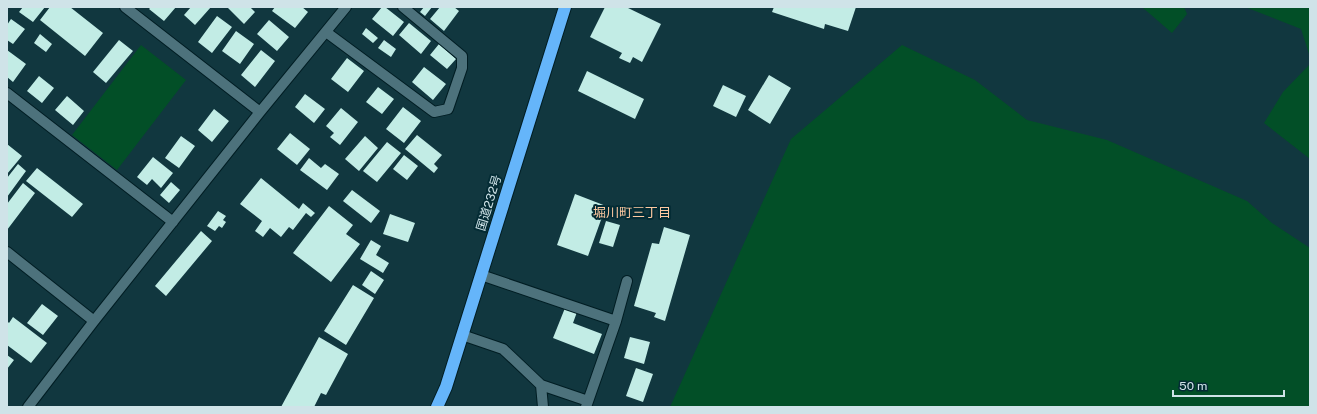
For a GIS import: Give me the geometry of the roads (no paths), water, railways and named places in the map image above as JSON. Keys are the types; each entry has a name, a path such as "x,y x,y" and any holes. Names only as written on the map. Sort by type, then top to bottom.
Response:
{"highway":[{"name":"国道232号","path":"437,407 446,387 566,7"}],"street":[{"path":"125,7 260,112"},
{"path":"28,407 94,321 260,112 346,7"},
{"path":"326,32 434,112 448,109 462,68 462,56 403,7"},
{"path":"7,93 173,222"},
{"path":"7,252 94,321"},
{"path":"481,275 616,321"},
{"path":"462,335 503,349 541,385 587,404 616,321 627,281"},
{"path":"541,385 543,407"}],"district":[{"name":"堀川町三丁目","path":"632,212"}]}
